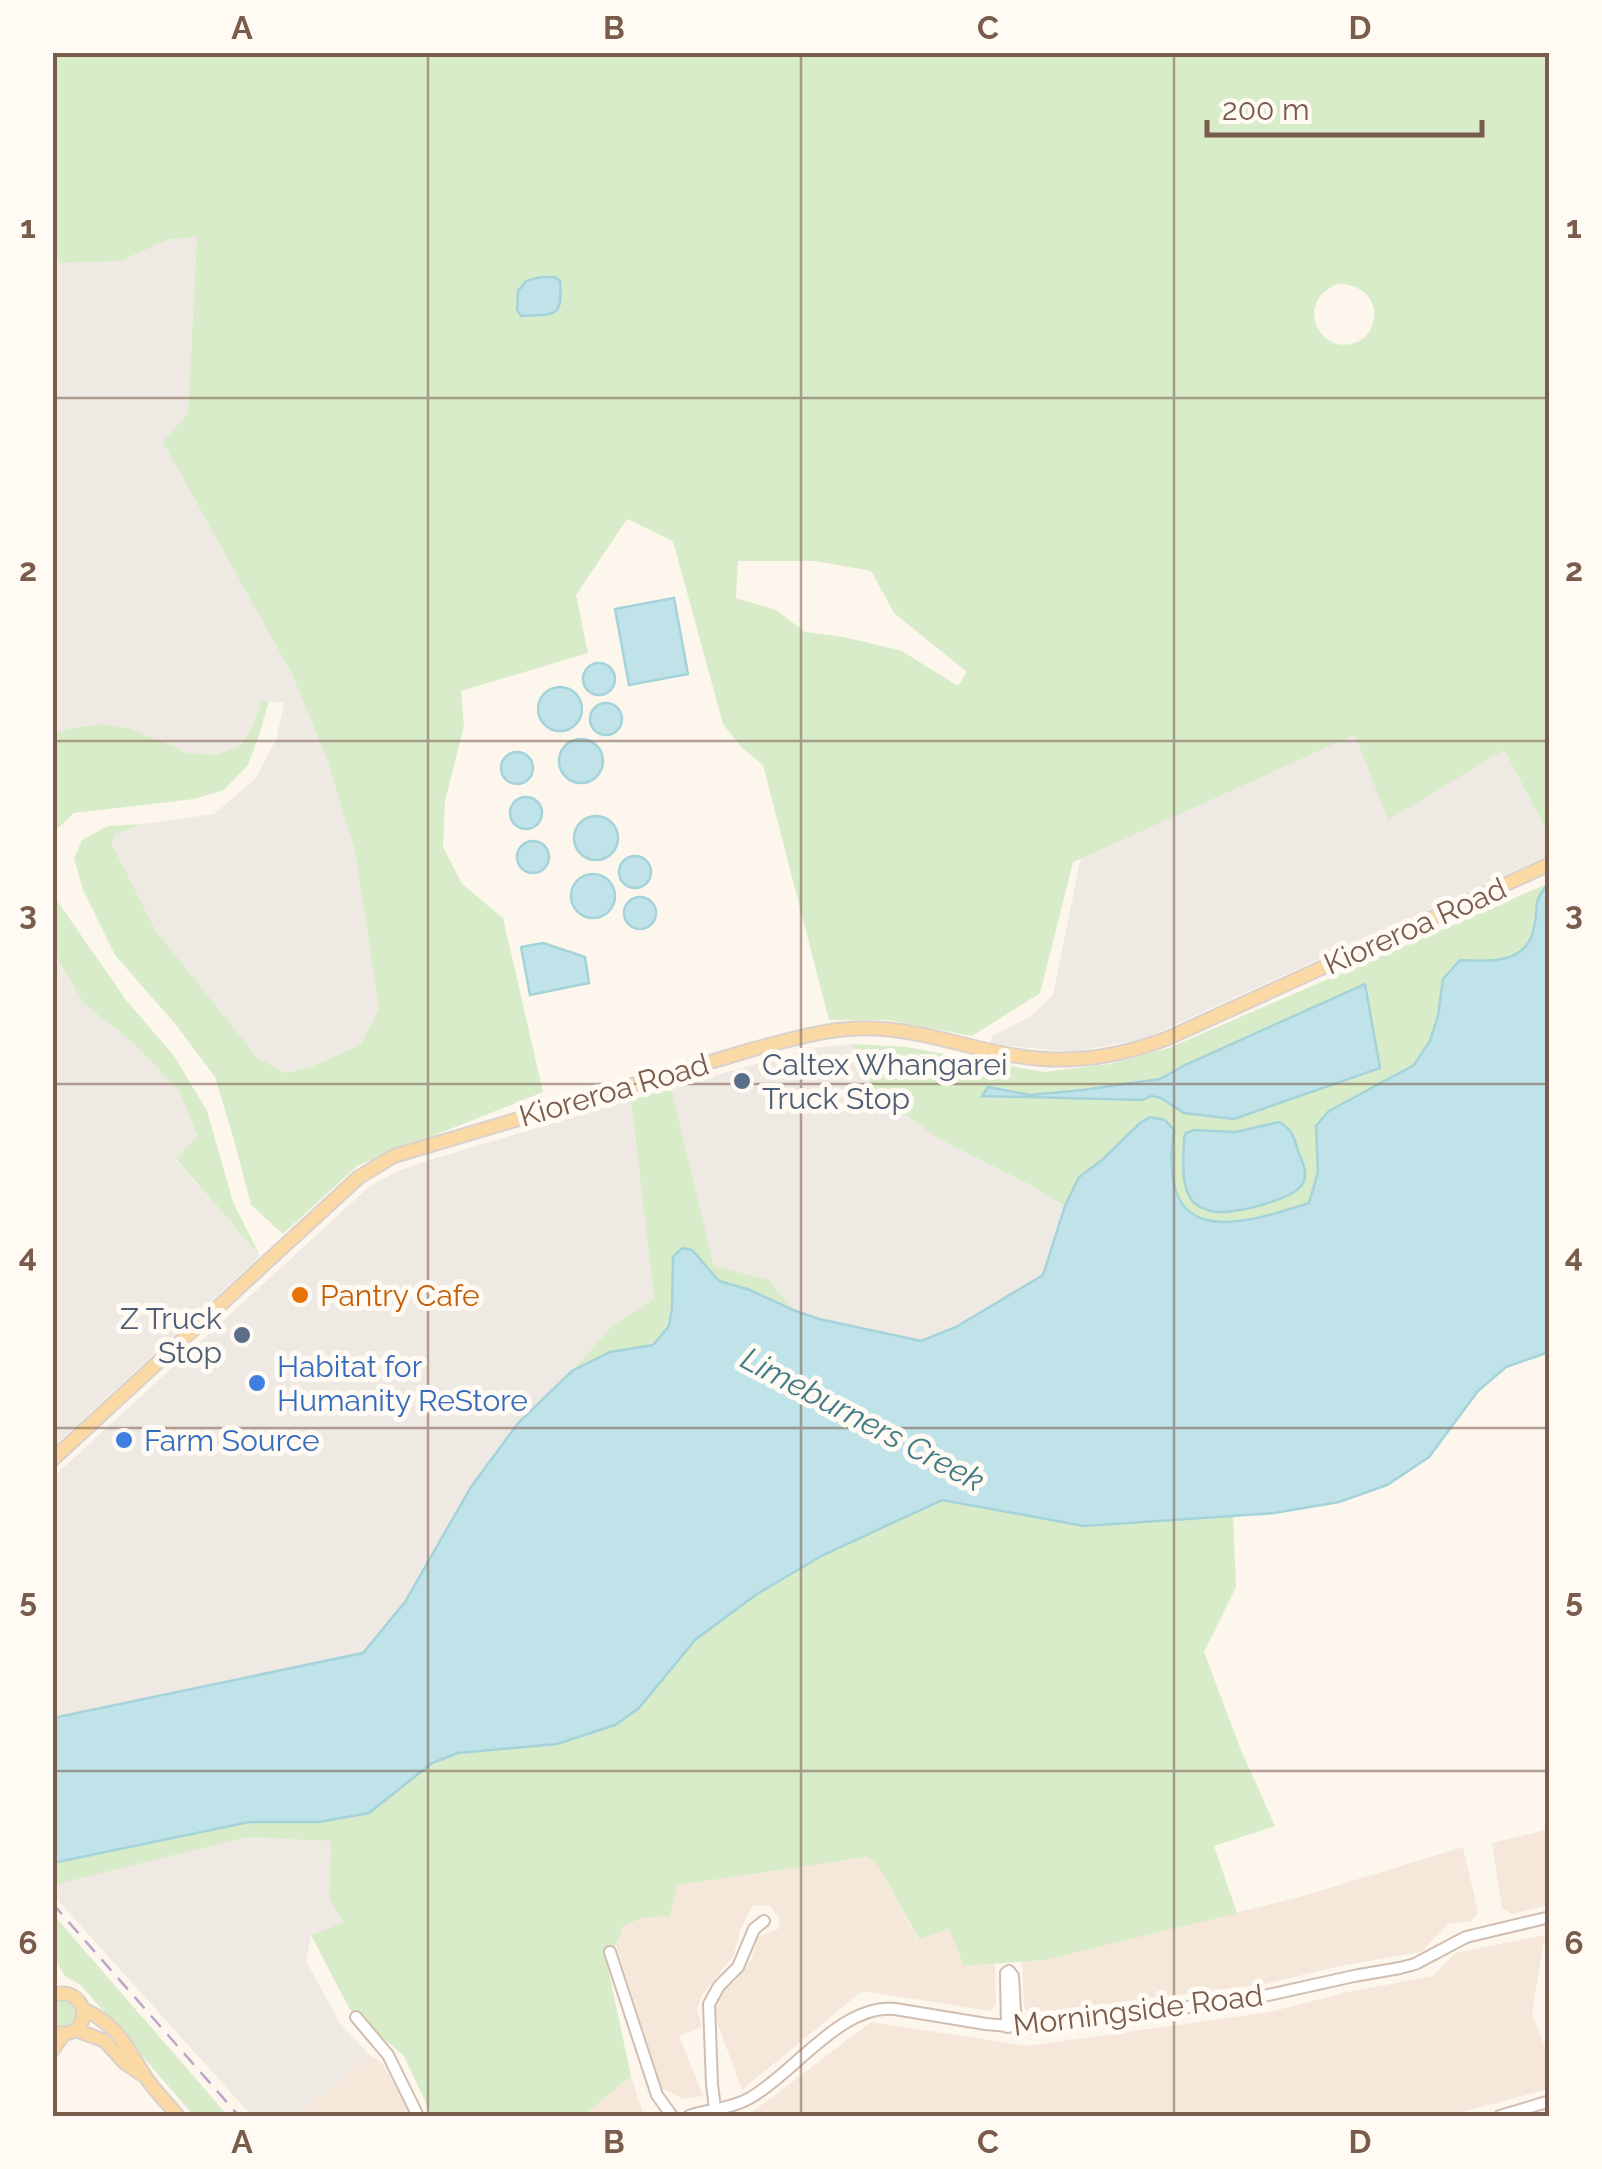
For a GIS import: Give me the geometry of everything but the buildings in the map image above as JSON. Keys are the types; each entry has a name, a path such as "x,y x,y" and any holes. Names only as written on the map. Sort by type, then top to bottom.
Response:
{"main road":[{"name":"Kioreroa Road","path":"52,1460 359,1178 394,1156 740,1053 828,1031 886,1029 1044,1059 1089,1059 1134,1051 1550,864"},
{"path":"52,2051 64,2032 82,2020 83,2010 75,1996 58,1989"},
{"path":"83,2010 98,2016 113,2030 178,2116"},
{"path":"64,2032 105,2041 147,2079"}],"street":[{"name":"Morningside Road","path":"689,2116 753,2096 840,2026 875,2008 1011,2028 1093,2020 1286,1992 1415,1964 1466,1937 1550,1918"},
{"path":"715,2109 710,2004 719,1986 738,1967 754,1929 764,1921"},
{"path":"610,1952 657,2095 672,2116"},
{"path":"356,2018 388,2055 418,2116"},
{"path":"1500,2116 1550,2101"}],"shaded area":[{"path":"197,236 188,413 328,763 355,851 379,1009 360,1045 313,1066 285,1073 257,1057 156,931 112,844 113,835 142,824 214,814 255,779 276,740 284,703 262,700 241,745 215,755 184,753 131,729 67,729 53,735 52,256 62,263 120,261 170,239"},
{"path":"1356,735 1504,750 1549,835 1549,855 1143,1039 1071,1052 990,1044 992,1036 1031,1016 1053,995 1081,857"},
{"path":"52,952 84,1004 130,1040 179,1091 199,1136 176,1160 260,1256 53,1447"},
{"path":"852,1044 874,1090 934,1136 1065,1206 1043,1275 956,1327 921,1341 794,1310 769,1280 714,1266 671,1088 813,1048"},
{"path":"631,1100 654,1300 613,1325 519,1422 471,1487 405,1602 363,1653 53,1718 53,1477 370,1186 426,1161"},
{"path":"1549,1829 1549,1905 1513,1914 1502,1908 1492,1843"},
{"path":"247,1837 331,1840 329,1899 344,1922 311,1935 306,1961 341,2025 370,2055 296,2116 252,2116 53,1895 52,1885"},
{"path":"1463,1847 1478,1912 1471,1921 1448,1924 1421,1952 1266,1984 1031,2013 1024,2008 1022,1962 1046,1960 1303,1896"},
{"path":"867,1857 878,1866 918,1939 949,1929 964,1966 995,1964 996,2004 990,2011 862,1991 742,2090 717,2022 716,2007 721,1993 752,1959 757,1937 778,1929 780,1920 769,1905 752,1906 734,1955 703,1994 697,2008 702,2027 679,2036 703,2096 684,2099 662,2088 616,1945 622,1926 642,1918 670,1915 676,1885"},
{"path":"1545,1935 1532,2013 1549,2058 1549,2089 1446,2116 747,2116 871,2022 1027,2046 1270,2012 1433,1976 1455,1953"},
{"path":"370,2055 383,2064 412,2116 296,2116"},
{"path":"631,2076 644,2116 583,2116"}],"green space":[{"path":"52,53 1549,53 1549,835 1504,750 1388,820 1355,735 1073,862 1040,993 972,1036 888,1020 829,1020 763,765 742,748 723,724 673,541 627,519 576,595 588,653 461,691 464,726 445,801 443,847 462,884 503,918 543,1092 357,1166 283,1234 251,1205 215,1077 115,955 83,890 74,858 82,840 108,826 142,824 114,835 112,844 156,931 257,1057 285,1073 313,1066 360,1045 379,1009 355,851 328,763 293,676 163,442 188,413 197,237 170,239 120,261 62,263 53,256","holes":["1337,284 1360,289 1373,306 1368,334 1345,345 1323,336 1314,315 1323,293","738,561 815,561 871,571 894,613 967,672 958,686 902,651 805,632 776,610 736,598"]},
{"path":"262,700 269,701 248,765 224,790 194,799 74,813 53,833 53,735 102,724 131,729 185,753 215,755 241,745"},
{"path":"1549,883 1549,1023 1094,1465 750,1290 719,1281 692,1250 670,1326 653,1345 610,1352 572,1371 613,1325 654,1299 631,1100 671,1088 714,1266 769,1280 794,1310 921,1341 956,1327 1043,1275 1065,1206 934,1136 874,1090 852,1044 907,1047 1044,1072 1110,1064 1169,1048"},
{"path":"56,899 126,1000 174,1056 207,1111 233,1202 260,1256 176,1159 198,1136 179,1091 130,1040 84,1004 53,952"},
{"path":"671,1450 1084,1526 1233,1516 1236,1587 1204,1652 1275,1826 1214,1846 1237,1913 1046,1960 964,1966 949,1929 919,1939 878,1866 867,1857 677,1885 670,1916 642,1918 623,1926 606,1959 631,2076 583,2116 432,2116 404,2056 350,2010 311,1935 344,1922 329,1899 331,1841 247,1837 53,1885 52,1863 249,1822 319,1822 369,1812"},
{"path":"52,1913 228,2116 194,2116 81,1985 65,1976 53,1957"},
{"path":"69,2001 77,2013 67,2028 53,2026 52,2003"}],"water":[{"path":"541,277 560,281 558,308 549,314 521,316 517,310 518,291 526,281"},
{"path":"674,598 688,674 629,685 615,609"},
{"path":"599,663 610,668 615,679 610,690 599,695 588,690 583,679 588,668"},
{"path":"560,687 576,693 582,709 576,725 560,731 544,725 538,709 544,693"},
{"path":"606,703 617,708 622,719 617,730 606,735 595,730 590,719 595,708"},
{"path":"581,739 597,745 603,761 597,777 581,783 565,777 559,761 565,745"},
{"path":"517,752 528,757 533,768 528,779 517,784 506,779 501,768 506,757"},
{"path":"526,797 537,802 542,813 537,824 526,829 515,824 510,813 515,802"},
{"path":"596,816 612,822 618,838 612,854 596,860 580,854 574,838 580,822"},
{"path":"533,841 544,846 549,857 544,868 533,873 522,868 517,857 522,846"},
{"path":"635,856 646,861 651,872 646,883 635,888 624,883 619,872 624,861"},
{"path":"593,874 609,880 615,896 609,912 593,918 577,912 571,896 577,880"},
{"name":"Limeburners Creek","path":"1549,883 1549,1352 1506,1367 1478,1391 1429,1457 1387,1485 1339,1502 1274,1513 1084,1526 942,1500 823,1555 757,1594 695,1640 639,1708 615,1725 557,1744 458,1753 432,1763 369,1813 319,1822 249,1822 53,1863 53,1718 363,1653 405,1602 471,1487 519,1422 572,1371 610,1352 653,1345 669,1326 673,1257 682,1248 692,1250 719,1281 793,1310 921,1341 956,1327 1043,1275 1065,1206 1079,1177 1150,1117 1165,1120 1174,1130 1172,1168 1177,1194 1188,1211 1206,1220 1227,1222 1309,1203 1318,1172 1316,1126 1329,1111 1414,1065 1430,1041 1443,979 1460,960 1505,958 1524,948 1534,928 1537,901"},
{"path":"640,897 651,902 656,913 651,924 640,929 629,924 624,913 629,902"},
{"path":"543,943 585,957 589,983 530,995 521,947"},
{"path":"1365,984 1380,1068 1234,1119 1184,1113 1151,1096 1142,1100 982,1096 988,1087 1030,1095 1160,1079"},
{"path":"1279,1122 1293,1135 1305,1172 1298,1189 1264,1204 1226,1212 1206,1210 1193,1202 1184,1177 1186,1133 1236,1132"}],"railway":[{"path":"52,1903 239,2116"}],"place":[{"name":"Caltex Whangarei Truck Stop","path":"742,1081"},
{"name":"Pantry Cafe","path":"300,1295"},
{"name":"Z Truck Stop","path":"242,1335"},
{"name":"Habitat for Humanity ReStore","path":"257,1383"},
{"name":"Farm Source","path":"124,1440"}]}
